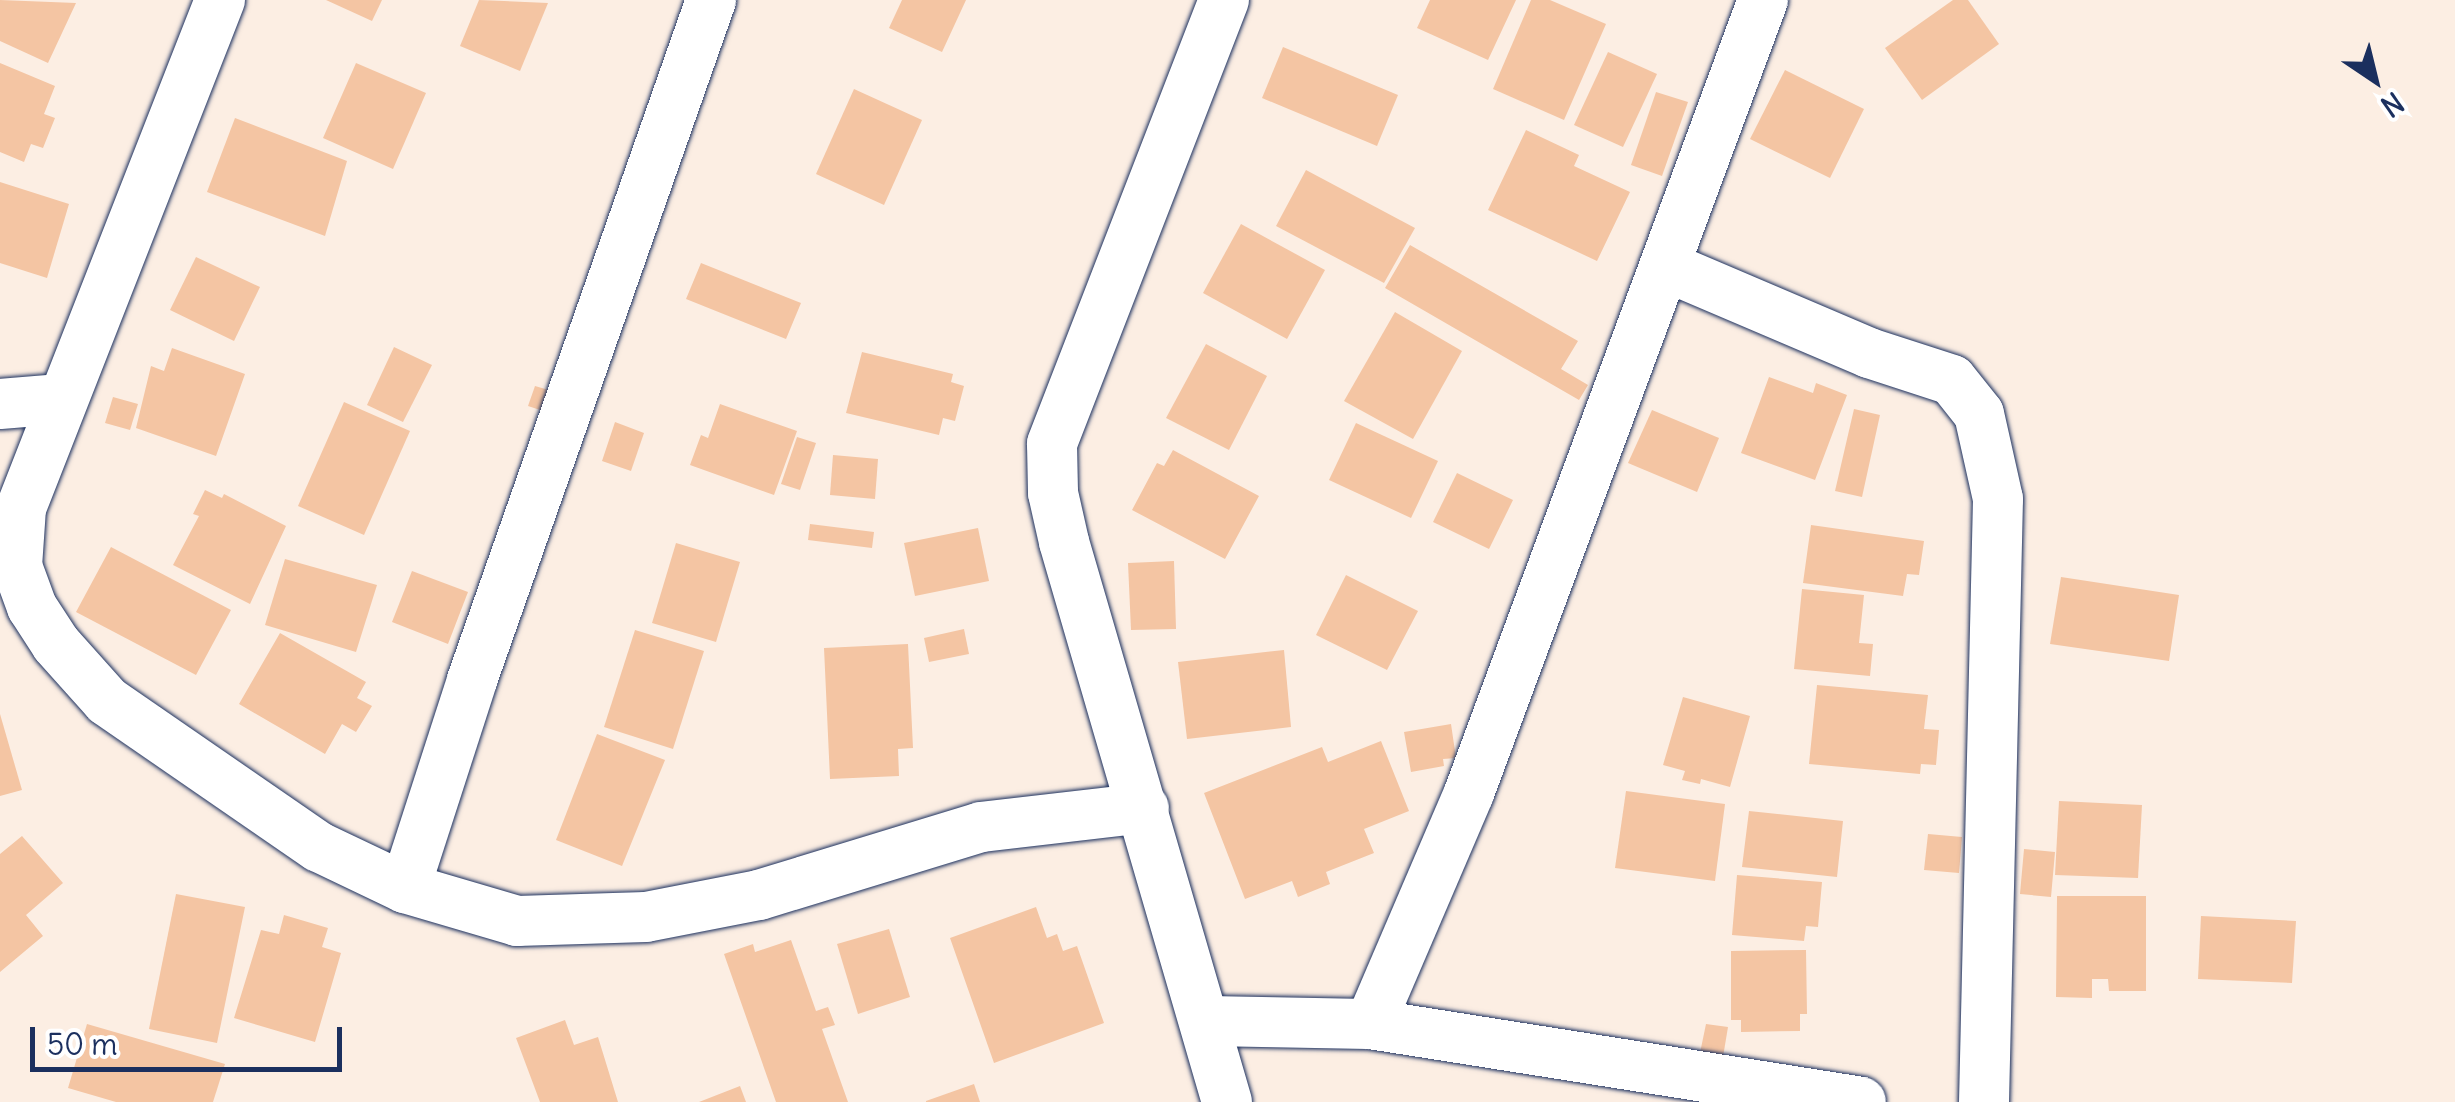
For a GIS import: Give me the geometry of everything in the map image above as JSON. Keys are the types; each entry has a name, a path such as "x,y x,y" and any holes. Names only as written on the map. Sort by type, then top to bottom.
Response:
{"street":[{"path":"220,0 62,399 10,512 17,566 32,607 56,644 107,701 319,848 405,888 518,922 646,917 759,895 981,827 1144,808"},
{"path":"405,888 472,680 711,0"},
{"path":"1224,0 1052,444 1053,493 1064,542 1207,1021 1227,1102"},
{"path":"1370,1024 1469,793 1764,0"},
{"path":"1666,266 1870,353 1952,380 1979,414 1998,499 1984,1102"},
{"path":"0,404 62,399"},
{"path":"1207,1021 1370,1024 1861,1102"}],"building":[{"path":"0,0 76,3 48,63 0,41"},
{"path":"326,0 382,0 372,21"},
{"path":"479,0 548,3 520,71 460,46"},
{"path":"902,0 966,0 942,52 889,28"},
{"path":"1430,0 1516,0 1488,60 1417,28"},
{"path":"1531,0 1550,0 1606,24 1564,120 1493,89"},
{"path":"1953,0 1968,0 1999,44 1922,100 1885,48"},
{"path":"1283,47 1398,95 1377,146 1262,98"},
{"path":"1608,52 1657,74 1623,147 1574,125"},
{"path":"0,63 55,86 44,114 55,118 43,148 31,144 24,162 0,152"},
{"path":"356,63 426,93 393,169 323,138"},
{"path":"1785,70 1864,109 1830,178 1750,139"},
{"path":"854,89 922,120 884,205 816,174"},
{"path":"1656,92 1688,102 1662,176 1631,165"},
{"path":"235,118 347,161 325,236 207,192"},
{"path":"1526,130 1579,155 1574,166 1630,192 1597,261 1488,210"},
{"path":"1306,170 1415,228 1384,283 1276,226"},
{"path":"0,182 69,204 47,278 0,263"},
{"path":"1241,224 1325,270 1287,339 1203,293"},
{"path":"1410,245 1578,341 1561,369 1588,385 1579,400 1385,288"},
{"path":"196,257 260,287 234,341 170,310"},
{"path":"701,263 801,303 786,339 686,299"},
{"path":"1395,312 1462,351 1413,439 1344,401"},
{"path":"1206,344 1267,376 1229,450 1166,418"},
{"path":"394,347 432,365 403,422 367,405"},
{"path":"172,348 245,374 216,456 136,428 151,366 164,371"},
{"path":"862,352 953,374 951,382 964,386 955,421 943,418 939,435 846,413"},
{"path":"1769,377 1813,393 1816,383 1847,395 1815,480 1741,453"},
{"path":"535,386 559,393 552,414 528,406"},
{"path":"113,397 138,404 130,430 105,423"},
{"path":"344,402 410,431 364,535 298,506"},
{"path":"720,404 797,431 774,495 690,465 701,435 708,438"},
{"path":"1854,409 1880,415 1862,497 1835,491"},
{"path":"1652,410 1719,438 1697,492 1628,463"},
{"path":"615,422 644,433 631,471 602,461"},
{"path":"1356,423 1438,461 1411,518 1329,480"},
{"path":"797,437 816,443 800,490 781,484"},
{"path":"1173,450 1259,496 1225,559 1132,510 1157,463 1164,466"},
{"path":"833,455 878,459 875,499 830,495"},
{"path":"1457,473 1513,500 1489,549 1433,522"},
{"path":"205,490 222,498 224,494 286,526 250,604 173,565 199,516 193,514"},
{"path":"810,524 874,532 872,548 808,540"},
{"path":"1811,525 1924,541 1919,575 1907,574 1903,596 1803,583"},
{"path":"978,528 989,581 915,596 904,543"},
{"path":"676,543 740,562 716,642 652,623"},
{"path":"111,547 231,610 196,675 76,612"},
{"path":"285,559 377,585 356,652 265,625"},
{"path":"1174,561 1176,629 1131,630 1128,563"},
{"path":"412,571 468,592 448,644 392,622"},
{"path":"1346,575 1418,611 1387,670 1316,635"},
{"path":"2061,577 2179,595 2169,661 2050,644"},
{"path":"1802,589 1864,595 1859,643 1873,644 1870,676 1794,669"},
{"path":"964,629 969,654 929,662 924,638"},
{"path":"635,630 704,651 673,749 604,727"},
{"path":"280,633 366,682 357,698 372,706 356,732 342,724 325,754 239,704"},
{"path":"908,644 913,748 898,749 899,776 830,779 824,648"},
{"path":"1284,650 1291,727 1187,739 1178,662"},
{"path":"1817,685 1928,695 1924,729 1939,730 1936,765 1921,764 1920,774 1809,764"},
{"path":"1683,697 1750,716 1730,787 1701,779 1700,784 1682,780 1685,771 1663,765"},
{"path":"0,714 22,790 0,796"},
{"path":"1451,724 1456,758 1443,759 1444,766 1411,772 1404,732"},
{"path":"597,734 665,760 622,866 556,840"},
{"path":"1381,741 1409,811 1364,829 1374,853 1326,872 1330,884 1298,897 1292,881 1245,899 1204,793 1322,747 1328,762"},
{"path":"1626,791 1725,804 1715,881 1615,868"},
{"path":"2059,801 2142,805 2138,878 2055,875"},
{"path":"1749,811 1843,821 1837,877 1742,867"},
{"path":"1928,834 1962,837 1959,873 1924,870"},
{"path":"22,836 63,883 26,915 43,936 0,972 0,854"},
{"path":"2024,849 2055,852 2051,897 2020,894"},
{"path":"1737,875 1822,882 1818,927 1806,926 1804,941 1732,935"},
{"path":"176,894 245,907 217,1043 149,1029"},
{"path":"2057,896 2146,896 2146,991 2109,991 2108,979 2092,979 2092,998 2056,997"},
{"path":"1036,907 1047,938 1057,934 1063,951 1077,946 1104,1023 994,1063 950,938"},
{"path":"284,915 328,928 322,947 341,953 315,1042 234,1018 261,930 279,934"},
{"path":"2201,916 2296,921 2292,983 2198,979"},
{"path":"889,929 910,997 858,1014 837,944"},
{"path":"791,940 816,1011 828,1007 835,1025 822,1029 848,1102 776,1102 724,954 753,944 755,952"},
{"path":"1806,950 1807,1014 1800,1014 1800,1031 1741,1032 1741,1020 1731,1020 1731,951"},
{"path":"565,1020 574,1045 598,1037 618,1102 540,1102 516,1038"},
{"path":"87,1024 225,1064 213,1102 116,1102 68,1088"},
{"path":"1706,1024 1728,1027 1723,1057 1700,1053"},
{"path":"974,1084 980,1102 926,1102 926,1101"},
{"path":"740,1086 746,1102 699,1102"}]}
